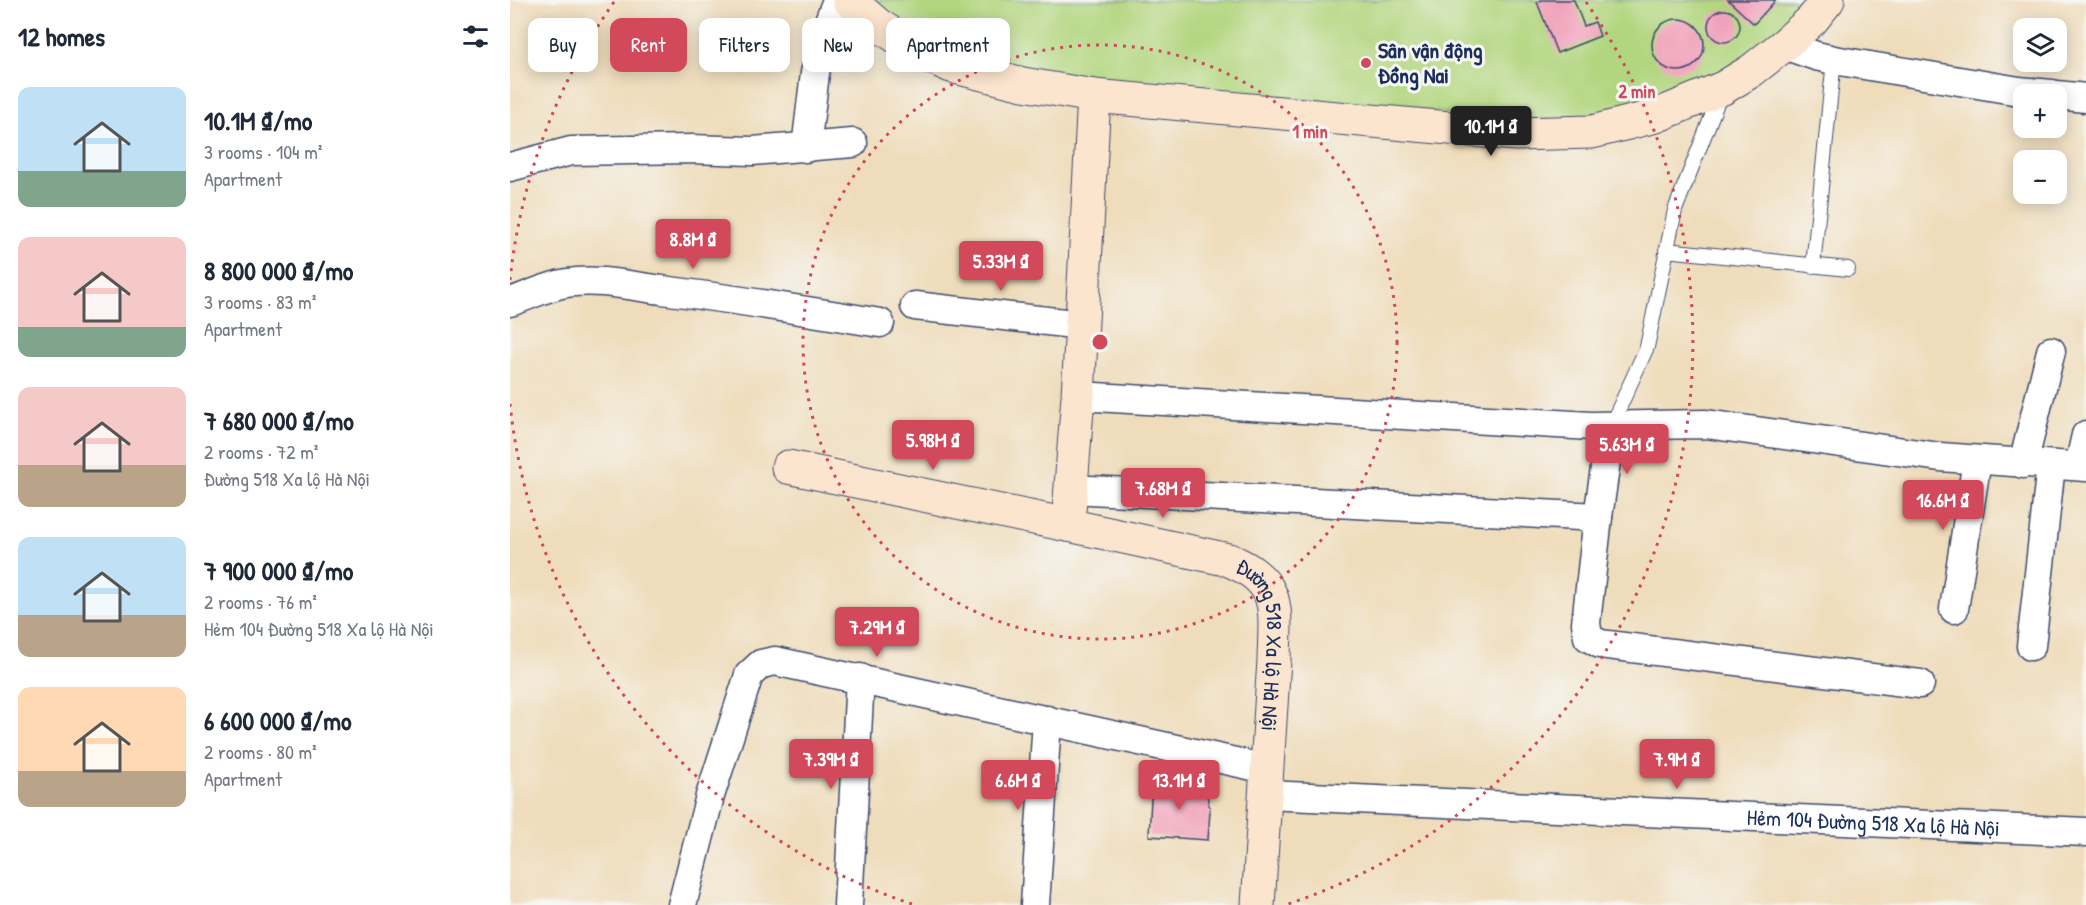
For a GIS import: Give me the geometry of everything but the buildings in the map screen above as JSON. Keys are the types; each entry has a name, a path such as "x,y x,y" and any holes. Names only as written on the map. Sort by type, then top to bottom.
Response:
{"street":[{"path":"806,148 815,73 837,0"},
{"path":"849,0 877,24 918,51 951,66 1023,84 1094,96 1516,134 1592,132 1656,116 1723,88 1751,71 1784,45 1812,20 1828,0"},
{"path":"1784,45 1834,60 2013,90"},
{"path":"1068,525 1078,396 1094,96"},
{"path":"2067,96 2086,98"},
{"path":"510,167 571,151 679,149 752,151 853,143"},
{"path":"510,302 549,287 590,282 677,291 880,323"},
{"path":"915,306 1082,325"},
{"path":"2023,464 2050,351"},
{"path":"1078,396 1270,406 1467,420 1611,426 1706,424 1929,455 2023,464 2083,466 2086,435"},
{"path":"1611,426 1586,623 1588,637 1600,644 1920,684"},
{"path":"1954,609 1977,460"},
{"path":"2031,646 2051,465"},
{"name":"Đường 518 Xa lộ Hà Nội","path":"788,467 1229,560 1258,575 1270,590 1274,602 1275,620 1258,905"},
{"path":"1071,489 1598,517"},
{"name":"Hẻm 104 Đường 518 Xa lộ Hà Nội","path":"682,905 710,796 748,675 761,664 775,661 1047,720 1267,782 2086,832"},
{"path":"848,905 860,678"},
{"path":"1035,905 1047,720"}],"lane":[{"path":"1813,266 1834,60"},
{"path":"1611,426 1647,347 1675,210 1723,88"},
{"path":"1666,250 1848,269"}],"green space":[{"name":"Sân vận động Đồng Nai","path":"871,0 1810,0 1776,33 1717,76 1652,103 1592,119 1517,120 1096,81 1010,66 1010,18 896,18"}],"place":[{"name":"Sân vận động Đồng Nai","path":"1366,63"}]}
